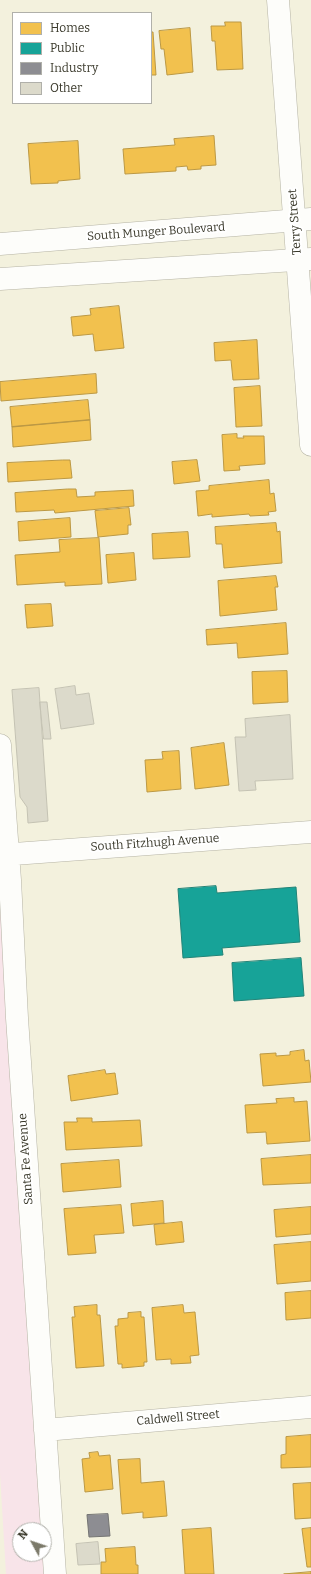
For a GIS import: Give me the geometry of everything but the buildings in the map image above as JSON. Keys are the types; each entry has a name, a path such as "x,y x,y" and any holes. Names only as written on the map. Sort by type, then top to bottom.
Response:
{"street":[{"name":"Terry Street","path":"278,0 303,220 311,445"},
{"name":"South Munger Boulevard","path":"0,244 303,220"},
{"path":"0,278 304,259"},
{"name":"Santa Fe Avenue","path":"0,745 4,854 17,1018 55,1574"},
{"name":"South Fitzhugh Avenue","path":"4,854 311,832"},
{"name":"Caldwell Street","path":"45,1430 311,1407"}],"shaded area":[{"path":"0,891 43,1522 12,1522 12,1562 45,1562 47,1574 6,1574 0,1474"}]}
